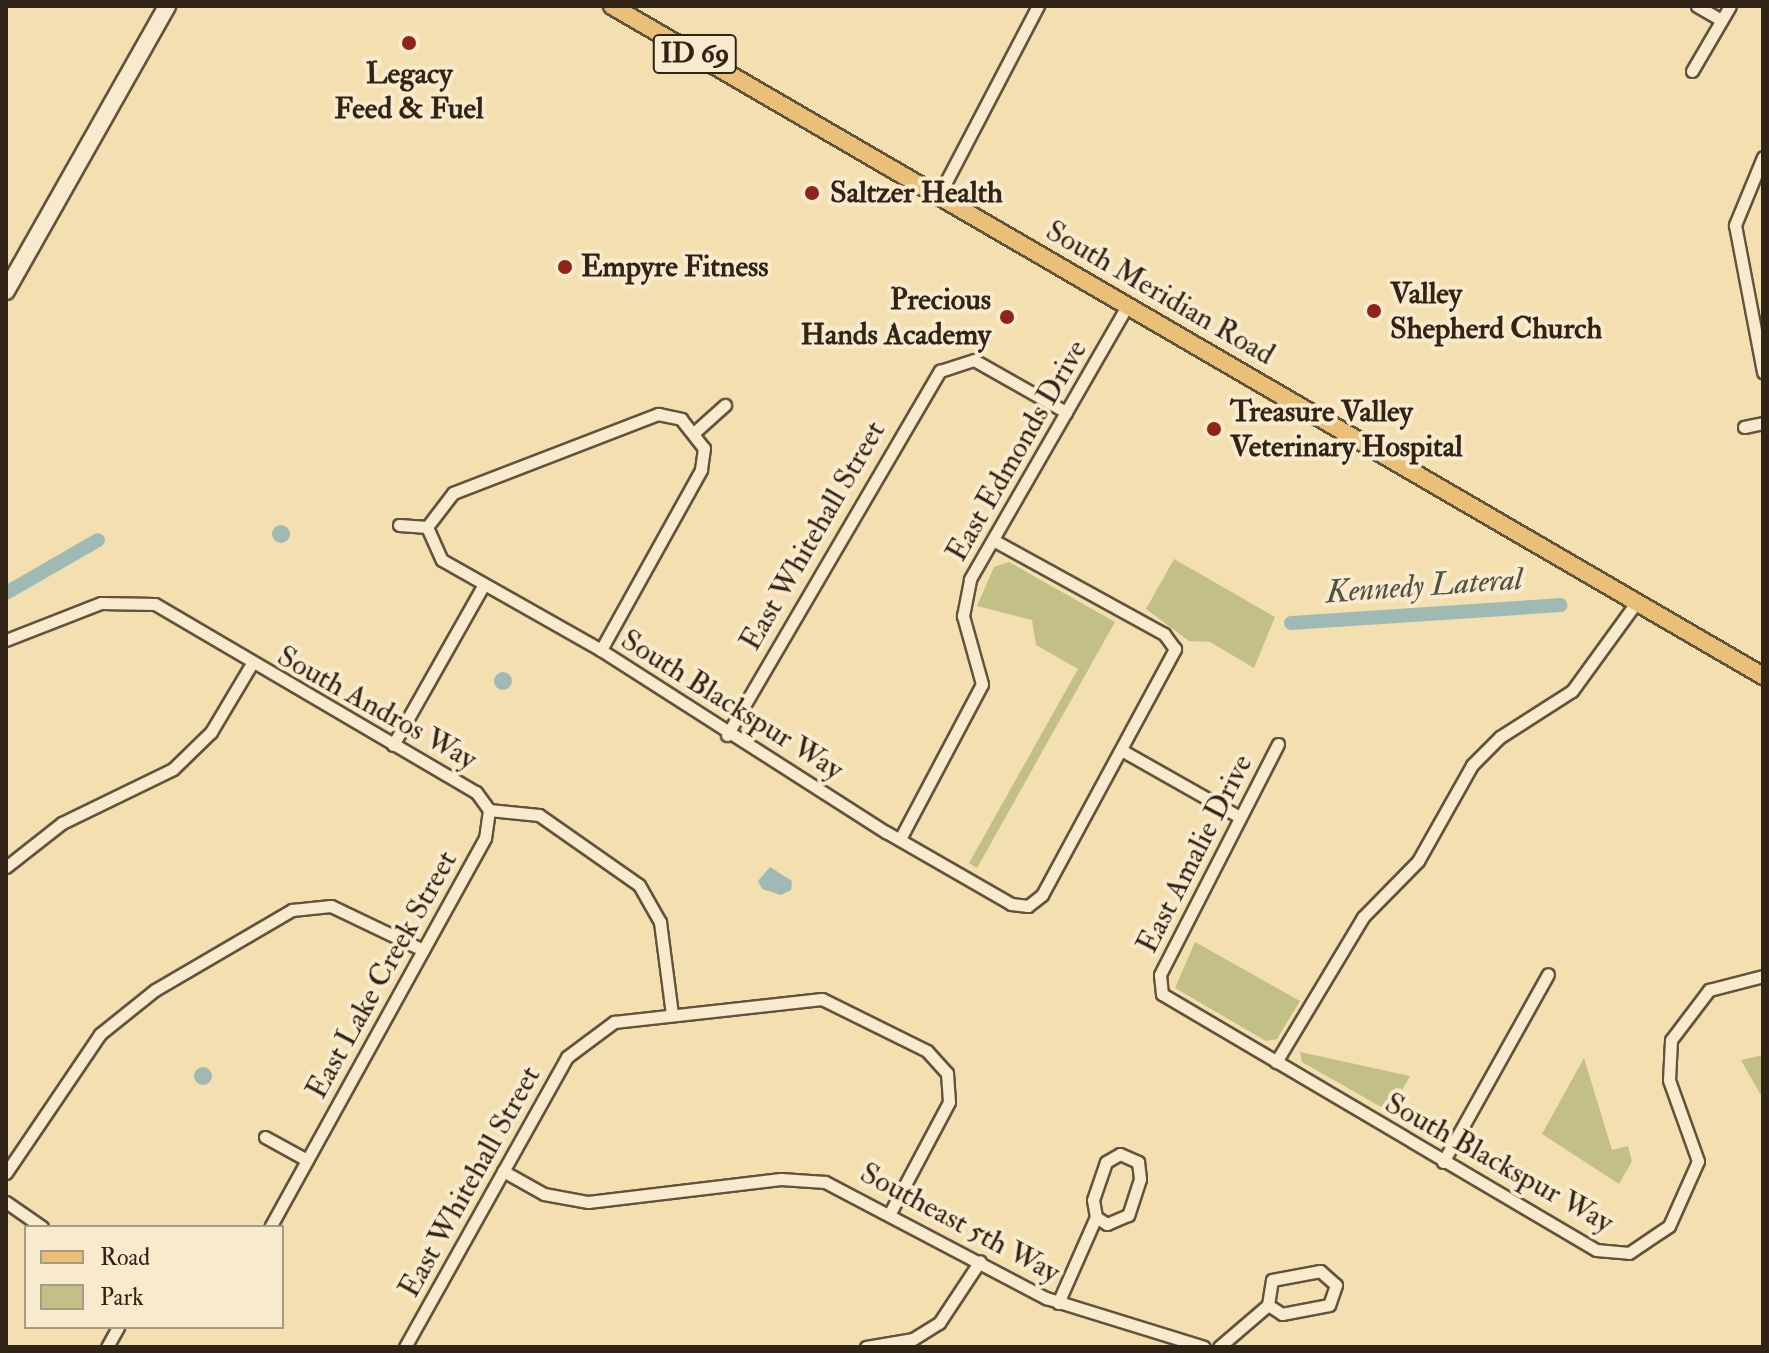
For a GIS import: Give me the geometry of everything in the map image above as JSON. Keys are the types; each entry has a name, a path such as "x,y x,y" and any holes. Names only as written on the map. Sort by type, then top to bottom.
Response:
{"main road":[{"path":"6,291 167,6"},
{"name":"South Meridian Road","path":"612,6 1763,676"}],"street":[{"path":"938,197 1038,6"},
{"path":"1697,6 1721,20"},
{"path":"1692,71 1730,6"},
{"path":"1763,157 1735,225 1763,372"},
{"name":"East Edmonds Drive","path":"900,839 982,684 963,616 970,579 1127,306"},
{"name":"East Whitehall Street","path":"727,735 845,525 948,365 974,360 1066,412"},
{"path":"696,431 725,405"},
{"path":"399,525 427,527 453,493 658,414 696,431 704,448 701,470 601,650"},
{"path":"1744,427 1763,423"},
{"name":"South Blackspur Way","path":"427,527 442,560 483,586 601,650 727,735 1011,904 1028,906 1042,895 1123,751"},
{"path":"993,540 1164,634 1175,649 1123,751 1238,816"},
{"path":"393,745 483,586"},
{"name":"South Andros Way","path":"6,640 101,603 132,600 173,611 251,665 476,792 489,810 539,815 639,885 660,922 672,1014"},
{"path":"1276,1062 1363,917 1418,861 1472,765 1500,737 1572,691 1636,603"},
{"path":"6,867 62,823 173,769 211,732 251,665"},
{"name":"East Amalie Drive","path":"1160,988 1238,816 1278,744"},
{"name":"East Lake Creek Street","path":"271,1225 485,838 489,810"},
{"path":"6,1173 67,1075 130,1009 292,910 318,904 347,912 423,950"},
{"path":"1443,1162 1548,974"},
{"name":"South Blackspur Way","path":"1160,988 1166,999 1596,1250 1646,1246 1669,1226 1698,1161 1669,1083 1671,1040 1709,990 1763,976"},
{"path":"672,1014 822,999 864,1014 939,1061 949,1102 891,1211"},
{"name":"East Whitehall Street","path":"405,1347 503,1171 580,1042 614,1022 672,1014"},
{"path":"265,1137 307,1160"},
{"path":"1058,1303 1096,1217 1092,1204 1106,1162 1133,1157 1141,1174 1128,1215 1114,1224 1096,1217"},
{"name":"Southeast 5th Way","path":"503,1171 544,1194 588,1202 810,1179 891,1211 1058,1303 1204,1347"},
{"path":"6,1202 39,1225"},
{"path":"866,1347 913,1339 939,1323 980,1261"},
{"path":"1320,1271 1336,1285 1325,1308 1282,1314 1268,1305 1267,1286 1280,1276 1320,1271"},
{"path":"1219,1347 1268,1305"},
{"path":"107,1347 117,1329"}],"green space":[{"path":"1174,559 1275,617 1254,668 1210,642 1189,641 1146,609"},
{"path":"1009,562 1115,622 977,868 969,863 1078,669 1036,645 1032,620 977,606 994,567"},
{"path":"1195,942 1300,1001 1277,1039 1266,1041 1175,988"},
{"path":"1300,1052 1410,1076 1390,1112 1302,1062"},
{"path":"1763,1055 1763,1099 1741,1060"},
{"path":"1584,1058 1612,1150 1628,1146 1632,1161 1619,1184 1542,1134"}],"water":[{"path":"277,525 285,525 290,534 288,541 277,543 272,538 272,530"},
{"path":"503,672 512,681 503,690 494,681"},
{"path":"770,867 792,881 791,890 781,895 762,889 758,881"},
{"path":"203,1067 212,1076 203,1085 194,1076"}],"waterway":[{"name":"Kennedy Lateral","path":"6,593 98,540"},
{"name":"Kennedy Lateral","path":"1291,623 1560,605"}],"place":[{"name":"Legacy Feed & Fuel","path":"409,43"},
{"name":"Saltzer Health","path":"812,193"},
{"name":"Empyre Fitness","path":"565,267"},
{"name":"Valley Shepherd Church","path":"1374,311"},
{"name":"Precious Hands Academy","path":"1007,317"},
{"name":"Treasure Valley Veterinary Hospital","path":"1214,429"}]}
